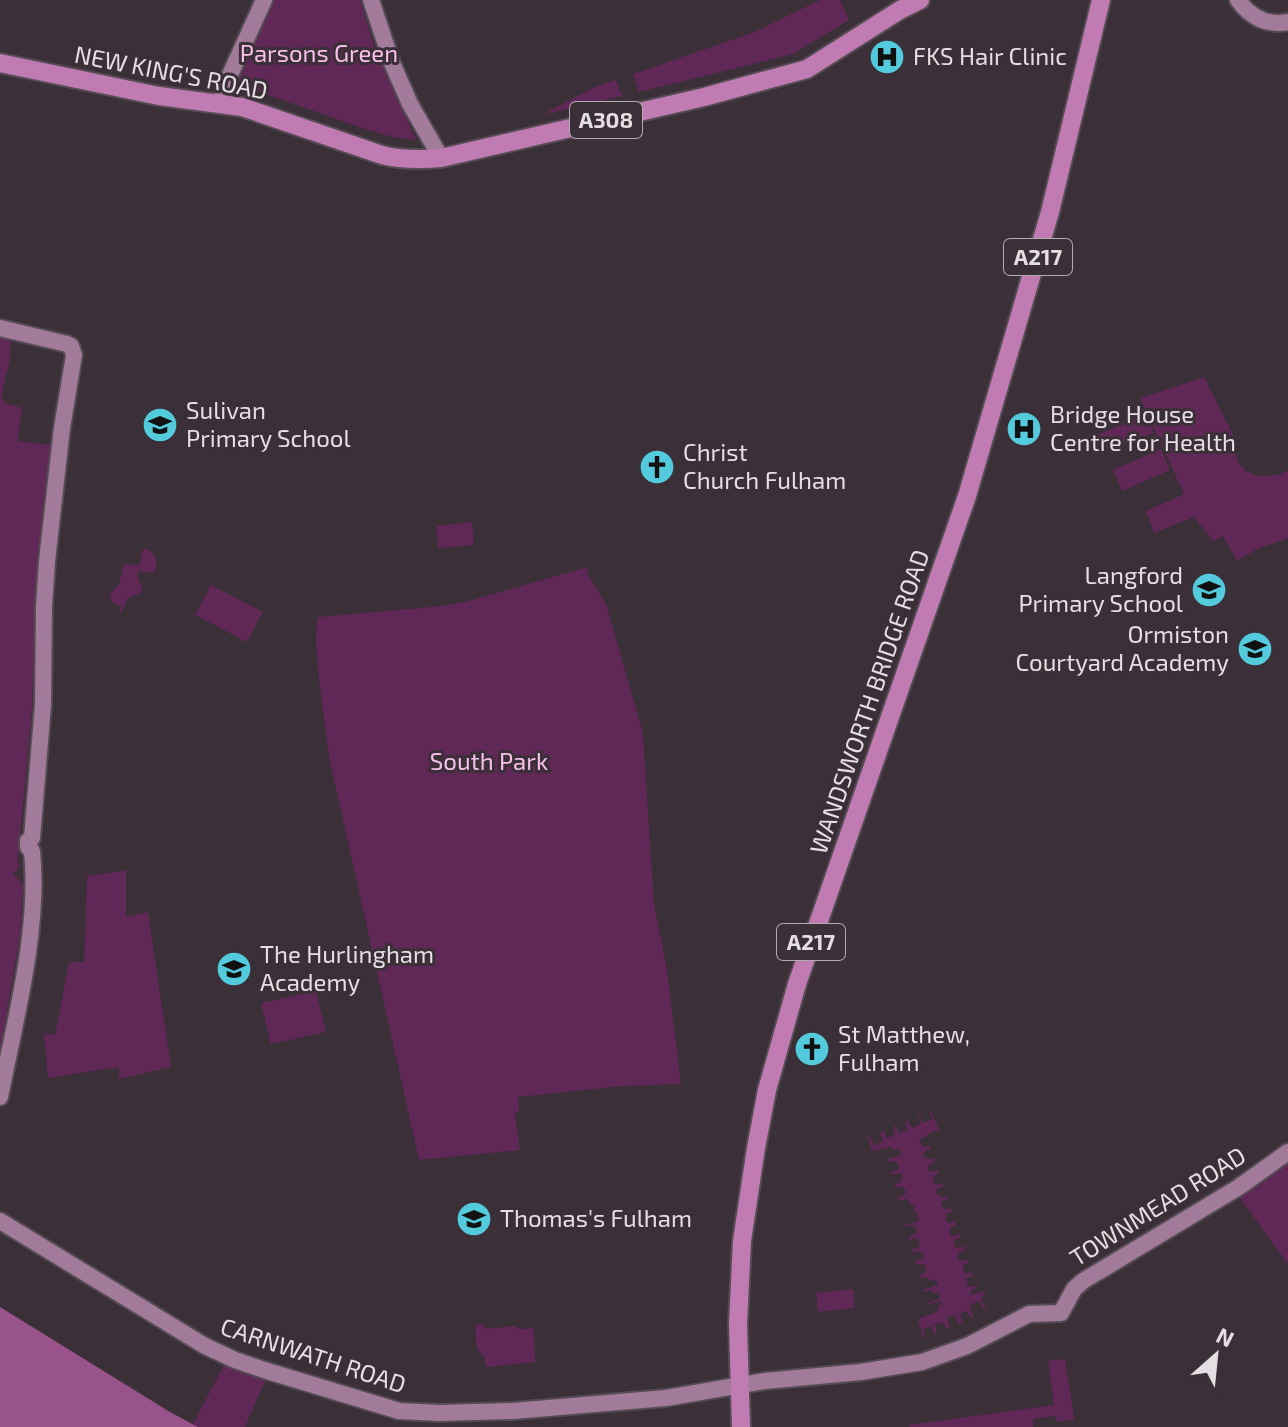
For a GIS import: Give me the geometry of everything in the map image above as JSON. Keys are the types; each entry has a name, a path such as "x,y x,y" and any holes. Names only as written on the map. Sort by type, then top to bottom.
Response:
{"main road":[{"name":"NEW KING'S ROAD","path":"0,63 159,96 242,107 399,159 441,158 704,97 807,69 920,0"},
{"name":"WANDSWORTH BRIDGE ROAD","path":"741,1427 738,1324 742,1241 756,1148 773,1069 797,984 963,510 1050,212 1101,0"}],"street":[{"path":"220,103 264,0"},
{"path":"371,0 404,90 441,158"},
{"path":"1238,0 1255,17 1269,23 1288,22"},
{"path":"0,328 67,344 74,355 54,489 47,566 30,937 0,1097"},
{"name":"TOWNMEAD ROAD","path":"740,1386 922,1362 967,1346 1029,1314 1061,1313 1074,1289 1083,1281 1239,1187 1288,1152"},
{"name":"CARNWATH ROAD","path":"0,1221 210,1349 264,1370 399,1411 537,1410 666,1398 740,1386"}],"green space":[{"name":"Parsons Green","path":"273,0 360,0 375,49 416,140 392,137 359,127 237,84"},
{"path":"820,0 840,0 849,20 793,54 639,92 633,74 752,33"},
{"path":"616,80 622,96 546,114 597,86"},
{"path":"0,337 12,340 1,395 5,403 22,408 18,441 51,445 36,597 32,707 19,868 13,874 23,884 20,936 0,1051"},
{"path":"1204,377 1233,435 1238,463 1258,476 1279,475 1288,470 1288,538 1257,549 1237,561 1223,536 1213,541 1194,517 1154,533 1146,511 1184,494 1140,398"},
{"path":"1146,414 1154,433 1104,451 1097,435"},
{"path":"1161,449 1170,470 1122,491 1113,470"},
{"path":"472,522 474,545 438,548 436,526"},
{"path":"146,548 155,555 157,565 154,573 139,571 137,575 142,591 127,599 121,613 121,606 114,604 109,595 119,584 124,564 138,565"},
{"name":"South Park","path":"588,567 587,572 607,607 643,733 654,904 667,970 681,1084 623,1086 518,1097 519,1111 515,1113 520,1150 419,1160 329,757 319,680 317,619 465,602"},
{"path":"211,585 263,612 247,642 195,615"},
{"path":"126,870 126,917 148,912 171,1067 119,1079 119,1067 48,1078 44,1033 55,1035 69,962 84,962 87,876"},
{"path":"316,991 326,1032 271,1044 261,1003"},
{"path":"931,1111 939,1130 919,1141 923,1147 930,1145 931,1148 923,1154 925,1158 934,1158 935,1161 928,1166 929,1171 938,1170 939,1174 933,1176 934,1183 943,1183 943,1187 936,1191 941,1198 947,1196 948,1199 941,1204 945,1210 951,1208 952,1212 946,1214 946,1221 955,1221 956,1225 950,1227 950,1234 959,1234 961,1237 954,1240 955,1247 964,1246 965,1250 959,1252 958,1259 968,1259 969,1263 963,1265 963,1270 966,1274 972,1272 973,1276 967,1278 967,1285 977,1285 971,1290 971,1295 984,1291 985,1295 981,1297 986,1311 980,1301 971,1304 974,1317 971,1318 967,1311 960,1314 962,1322 959,1324 954,1315 947,1318 950,1328 946,1329 943,1322 935,1325 937,1333 934,1334 931,1326 923,1329 923,1338 918,1319 937,1312 942,1304 941,1301 928,1305 940,1299 939,1293 923,1290 938,1285 936,1280 920,1278 919,1275 927,1269 923,1264 916,1265 915,1261 924,1257 923,1253 913,1253 912,1249 919,1248 920,1242 916,1238 909,1240 909,1236 917,1231 916,1227 905,1225 919,1221 909,1201 899,1201 898,1197 906,1192 902,1186 895,1188 895,1184 901,1182 902,1175 892,1175 891,1172 898,1170 899,1165 887,1159 901,1155 900,1149 894,1150 892,1147 872,1151 867,1134 876,1146 883,1140 880,1133 883,1131 887,1138 895,1135 893,1127 896,1126 899,1133 908,1130 905,1122 908,1121 912,1128 921,1124 920,1116 923,1123 933,1119"},
{"path":"1288,1160 1288,1264 1239,1197"},
{"path":"853,1289 855,1308 818,1312 816,1293"},
{"path":"482,1324 486,1329 514,1326 534,1328 535,1362 486,1367 484,1356 477,1349 475,1327"},
{"path":"1065,1359 1074,1419 1057,1422 1056,1416 1033,1419 1033,1427 909,1427 1054,1405 1048,1361"},
{"path":"224,1365 266,1379 245,1427 198,1427 193,1424"}],"shaded area":[{"path":"0,1307 170,1412 198,1427 0,1427"}],"place":[{"name":"FKS Hair Clinic","path":"887,57"},
{"name":"Sulivan Primary School","path":"160,425"},
{"name":"Bridge House Centre for Health","path":"1024,429"},
{"name":"Christ Church Fulham","path":"657,467"},
{"name":"Langford Primary School","path":"1209,590"},
{"name":"Ormiston Courtyard Academy","path":"1255,649"},
{"name":"The Hurlingham Academy","path":"234,969"},
{"name":"St Matthew, Fulham","path":"812,1049"},
{"name":"Thomas's Fulham","path":"474,1219"}]}
